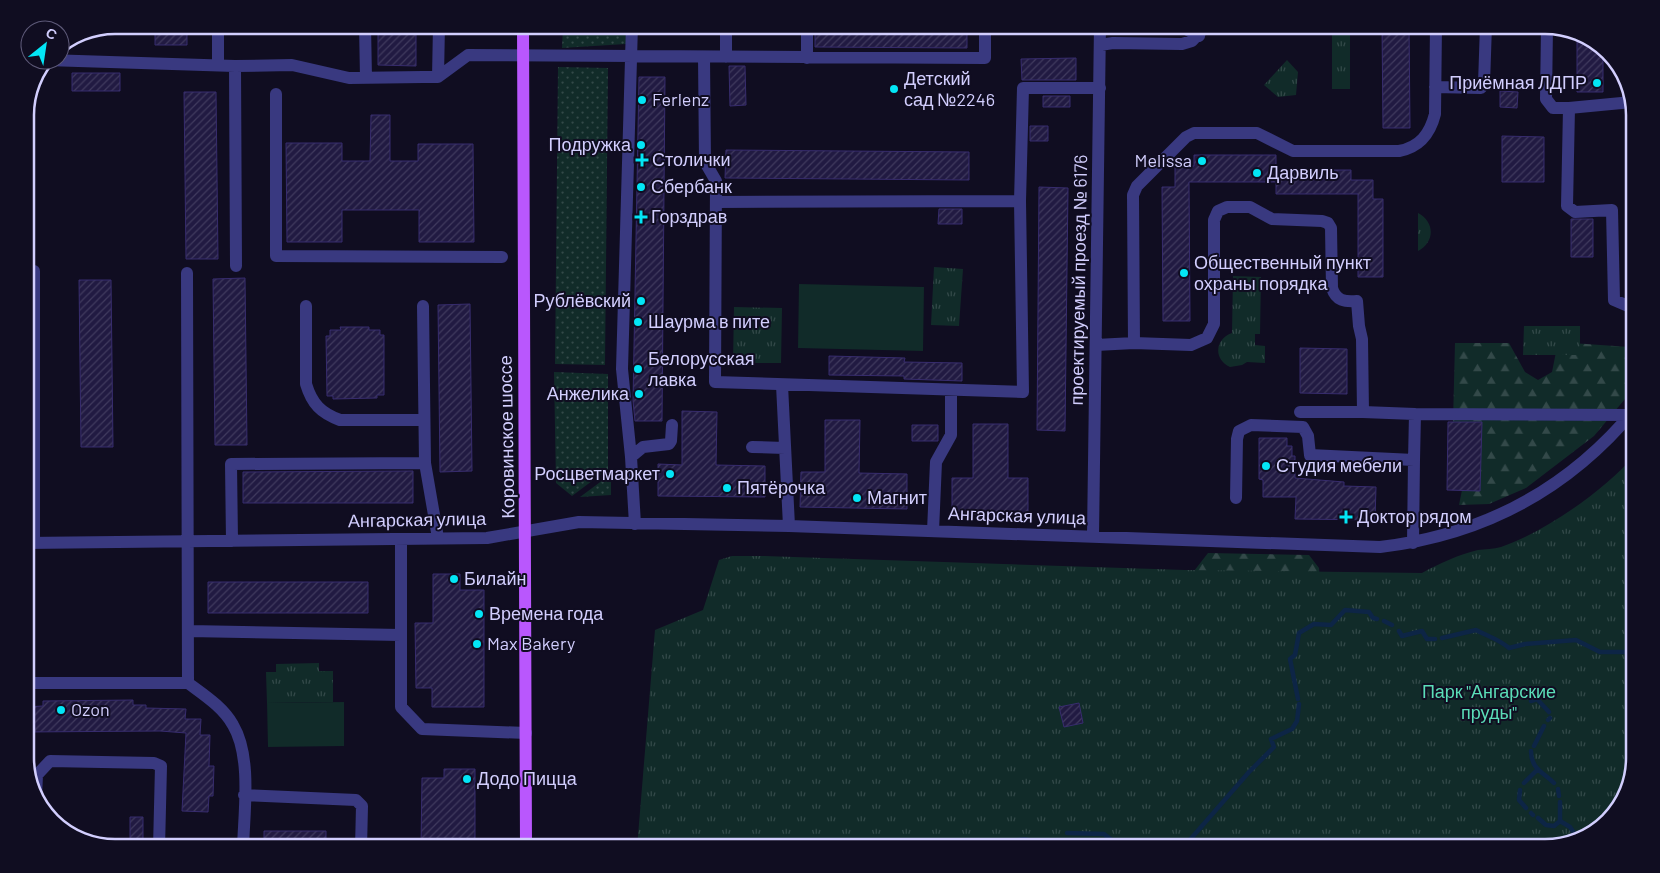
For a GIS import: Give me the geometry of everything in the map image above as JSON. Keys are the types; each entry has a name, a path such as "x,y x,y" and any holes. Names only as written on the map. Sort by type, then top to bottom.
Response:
{"main road":[{"name":"Коровинское шоссе","path":"524,34 526,839"}],"street":[{"path":"218,34 218,65"},
{"path":"365,34 366,78"},
{"path":"438,77 439,34"},
{"path":"632,34 622,290 622,369 632,457 635,524"},
{"path":"726,34 726,57"},
{"path":"807,34 807,58"},
{"path":"70,61 235,66 292,65 348,78 438,77 468,55 985,58 985,34"},
{"name":"проектируемый проезд № 6176","path":"1093,536 1100,34"},
{"path":"1100,45 1113,42 1182,44 1192,42 1199,36 1195,34"},
{"path":"1134,343 1133,195 1137,186 1186,137 1194,133 1257,133 1293,151 1399,151 1410,149 1422,141 1432,128 1435,114 1436,34"},
{"path":"1435,87 1480,88 1484,84 1486,34"},
{"path":"1547,34 1546,99 1553,108 1625,102"},
{"path":"704,57 705,162 715,177 716,202 715,382 1023,392 1020,201 1023,88 1100,88"},
{"path":"235,66 236,266"},
{"path":"276,94 276,256 502,257"},
{"path":"1569,108 1567,206 1575,212 1612,210 1614,300 1626,305"},
{"path":"716,202 1020,201"},
{"path":"1096,345 1134,343 1191,345 1207,338 1214,324 1214,220 1218,211 1227,207 1250,207 1272,219 1322,220 1328,223 1331,228 1332,288 1334,294 1345,302 1357,301 1358,326 1362,340 1364,412"},
{"path":"187,273 188,683"},
{"path":"306,306 306,384 310,397 317,407 327,415 340,420 424,420"},
{"path":"423,306 424,463 437,521 438,538"},
{"path":"782,385 789,526"},
{"path":"933,531 936,462 951,436 952,390"},
{"path":"1300,412 1415,414 1626,412"},
{"path":"1413,543 1415,414"},
{"name":"Ангарская улица","path":"34,543 486,538 526,533 579,522 789,526 1380,547 1413,543 1451,534 1525,503 1554,486 1587,459 1610,438 1626,419"},
{"path":"632,457 643,447 669,444 671,441 672,425"},
{"path":"1236,498 1237,438 1239,431 1252,425 1303,428 1308,436 1310,455 1314,456 1414,460"},
{"path":"752,447 785,448"},
{"path":"232,541 231,464 424,463"},
{"path":"401,539 400,707 422,729 526,733"},
{"path":"189,632 401,635"},
{"path":"34,683 188,683 215,703 234,726 245,758 243,839"},
{"path":"37,780 37,775 50,762 154,763 161,766 159,839"},
{"path":"244,795 356,800 362,806 360,839"}],"green space":[{"path":"563,34 626,34 626,44 562,48"},
{"path":"1332,34 1350,34 1350,89 1332,89"},
{"path":"1287,60 1298,72 1296,95 1278,97 1264,85"},
{"path":"558,67 608,68 605,365 555,364"},
{"path":"1418,213 1428,221 1431,232 1428,243 1418,251"},
{"path":"934,267 963,269 959,326 931,325"},
{"path":"1233,276 1261,277 1260,334 1255,334 1255,345 1265,346 1265,363 1247,362 1230,367 1221,359 1219,354 1219,344 1226,336 1232,333"},
{"path":"799,284 924,287 923,351 798,348"},
{"path":"734,307 782,308 781,363 733,363"},
{"path":"1524,326 1580,326 1580,355 1523,355"},
{"path":"1558,342 1626,347 1626,398 1594,436 1526,488 1489,504 1459,505 1462,490 1480,490 1482,423 1453,422 1455,343 1509,343 1525,372 1538,380 1552,372"},
{"path":"554,372 608,374 608,469 572,496 556,483"},
{"name":"Парк \"Ангарские пруды\"","path":"1626,464 1626,769 1618,794 1606,812 1590,826 1572,835 1556,839 638,839 655,630 703,610 719,560 732,556 764,556 1185,570 1422,573 1456,557 1478,550 1501,547 1536,531 1555,521 1591,496"},
{"path":"611,474 611,495 580,497"},
{"path":"1208,553 1309,555 1319,568 1320,579 1194,571"},
{"path":"319,663 319,671 333,671 333,702 267,703 266,672 276,672 276,664"},
{"path":"344,702 344,746 268,747 267,703"}],"water":[{"path":"1025,837 1034,839 1014,839"}],"building":[{"path":"155,34 187,34 187,45 155,45"},
{"path":"378,34 416,34 416,66 378,65"},
{"path":"815,34 967,34 967,48 815,47"},
{"path":"1382,34 1409,34 1410,128 1383,128"},
{"path":"1577,40 1590,47 1603,58 1603,92 1577,92"},
{"path":"1076,58 1076,80 1022,80 1021,59"},
{"path":"729,66 745,66 746,105 730,106"},
{"path":"72,73 120,73 120,91 72,91"},
{"path":"639,77 665,77 662,421 635,421 633,401"},
{"path":"1500,91 1518,92 1517,108 1500,107"},
{"path":"184,92 216,92 218,259 186,259"},
{"path":"1043,96 1070,96 1070,107 1043,107"},
{"path":"371,115 390,115 390,161 418,161 418,144 473,144 474,242 419,242 419,210 342,210 342,242 287,242 286,143 342,143 342,161 370,161"},
{"path":"1030,126 1048,126 1048,141 1030,141"},
{"path":"1502,136 1544,137 1544,182 1502,182"},
{"path":"726,150 969,152 969,180 725,178"},
{"path":"1194,155 1276,155 1276,170 1351,170 1351,180 1373,180 1373,199 1383,199 1383,277 1358,277 1358,194 1276,194 1276,182 1189,182 1190,321 1163,321 1162,187 1175,187 1175,166 1194,166"},
{"path":"1039,187 1068,188 1065,431 1037,430"},
{"path":"939,209 962,209 962,224 938,224"},
{"path":"1571,219 1593,219 1593,257 1571,257"},
{"path":"245,278 247,445 215,445 213,279"},
{"path":"79,280 111,280 113,447 81,447"},
{"path":"470,304 472,471 440,472 438,305"},
{"path":"340,327 369,327 369,330 380,330 380,335 384,335 384,395 377,395 377,398 333,399 333,396 327,396 326,336 330,336 330,330 341,330"},
{"path":"1300,348 1347,349 1347,394 1300,393"},
{"path":"829,356 905,358 904,362 962,363 962,381 904,379 904,376 829,375"},
{"path":"682,411 717,412 716,465 765,466 765,497 658,496 658,464 682,465"},
{"path":"825,420 860,420 859,473 907,474 907,509 800,507 801,472 825,472"},
{"path":"1448,422 1482,422 1480,491 1447,490"},
{"path":"973,424 1008,424 1008,478 1028,478 1028,514 952,514 952,478 973,478"},
{"path":"912,425 938,425 938,441 912,441"},
{"path":"1259,438 1287,438 1287,446 1292,446 1292,456 1295,456 1295,478 1344,482 1344,486 1376,487 1375,520 1295,519 1296,497 1263,497 1263,480 1259,479"},
{"path":"413,471 413,503 243,503 243,472"},
{"path":"433,574 460,574 460,590 484,590 484,707 432,707 432,688 416,688 415,623 433,623"},
{"path":"208,582 368,582 368,613 208,613"},
{"path":"133,700 133,705 146,705 146,708 186,709 185,719 201,719 200,735 210,735 209,766 214,766 213,796 209,796 208,812 182,811 186,733 160,731 34,732 34,706 43,706 43,701"},
{"path":"1079,703 1083,723 1064,727 1059,707"},
{"path":"444,769 475,769 475,839 421,839 422,778 444,778"},
{"path":"130,817 143,817 143,839 130,839"},
{"path":"264,831 326,831 326,839 264,839"}],"waterway":[{"path":"1298,699 1290,659 1295,655 1299,633 1314,624 1331,625 1345,610 1369,612 1373,618 1377,619"},
{"path":"1384,621 1392,625"},
{"path":"1442,638 1476,630 1509,648 1525,644 1576,640 1600,652 1626,652"},
{"path":"1399,631 1402,636 1422,631 1427,639 1435,639"},
{"path":"1531,701 1537,699 1549,712"},
{"path":"1191,839 1249,772 1274,747 1271,739 1292,729 1297,721 1299,704"},
{"path":"1534,746 1544,726"},
{"path":"1531,751 1535,766 1554,783"},
{"path":"1524,783 1537,770"},
{"path":"1558,789 1559,796"},
{"path":"1520,790 1519,800 1526,808"},
{"path":"1560,802 1560,821"},
{"path":"1538,818 1546,825 1554,826 1560,821"},
{"path":"1560,821 1570,827 1575,834"},
{"path":"1067,833 1104,834 1110,839"}],"place":[{"name":"Приёмная ЛДПР","path":"1597,83"},
{"name":"Детский сад №2246","path":"894,89"},
{"name":"Ferlenz","path":"642,100"},
{"name":"Подружка","path":"641,145"},
{"name":"Столички","path":"642,160"},
{"name":"Melissa","path":"1202,161"},
{"name":"Дарвиль","path":"1257,173"},
{"name":"Сбербанк","path":"641,187"},
{"name":"Горздрав","path":"641,217"},
{"name":"Общественный пункт охраны порядка","path":"1184,273"},
{"name":"Рублёвский","path":"641,301"},
{"name":"Шаурма в пите","path":"638,322"},
{"name":"Белорусская лавка","path":"638,369"},
{"name":"Анжелика","path":"639,394"},
{"name":"Студия мебели","path":"1266,466"},
{"name":"Росцветмаркет","path":"670,474"},
{"name":"Пятёрочка","path":"727,488"},
{"name":"Магнит","path":"857,498"},
{"name":"Доктор рядом","path":"1346,517"},
{"name":"Билайн","path":"454,579"},
{"name":"Времена года","path":"479,614"},
{"name":"Max Bakery","path":"477,644"},
{"name":"Ozon","path":"61,710"},
{"name":"Додо Пицца","path":"467,779"}]}
